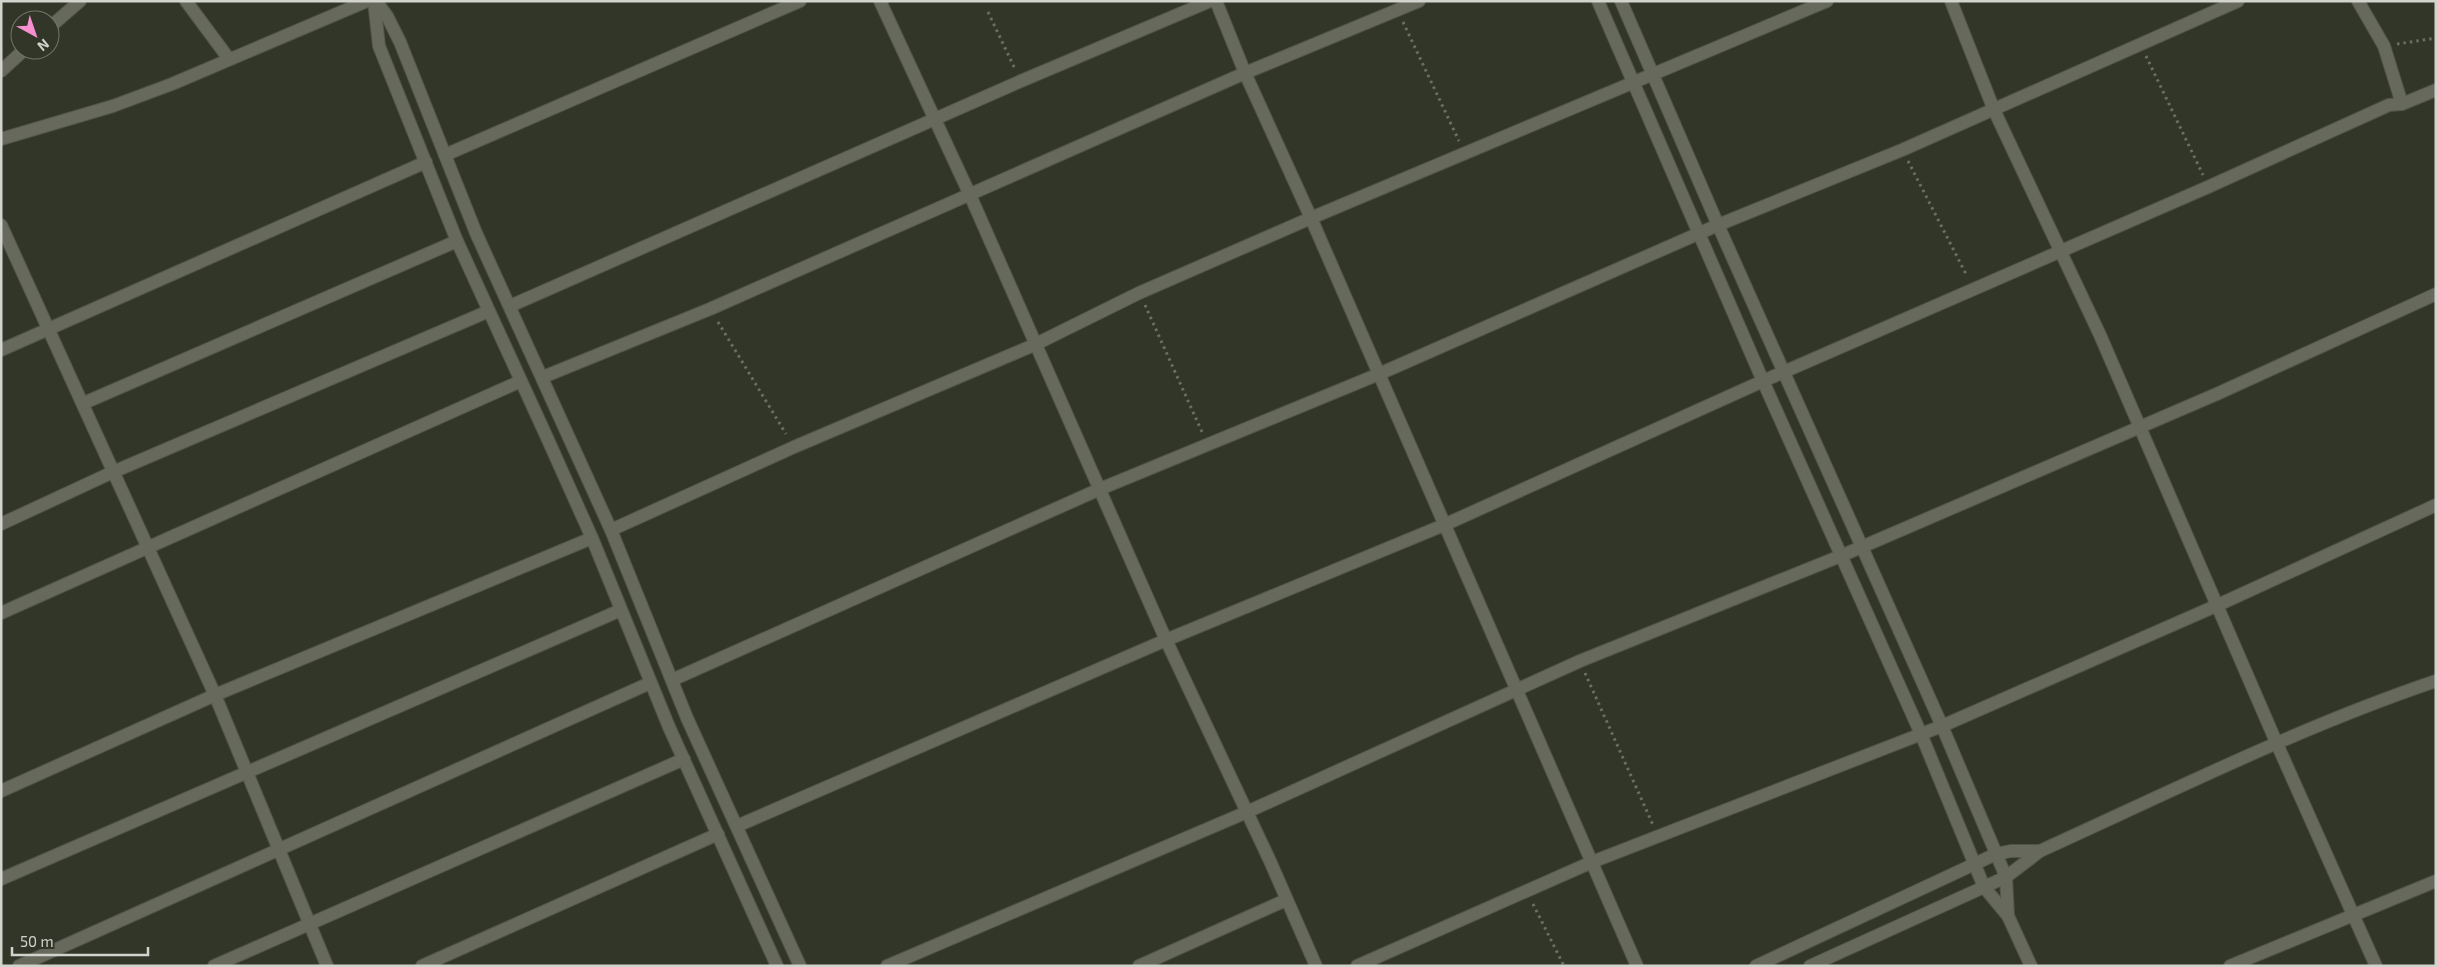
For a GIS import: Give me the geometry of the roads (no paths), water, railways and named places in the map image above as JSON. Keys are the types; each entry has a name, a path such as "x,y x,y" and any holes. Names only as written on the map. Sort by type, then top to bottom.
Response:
{"street":[{"path":"60,18 80,1"},
{"path":"186,1 228,58"},
{"path":"1,140 113,106 172,84 228,58 367,1"},
{"path":"375,1 388,16 400,42 476,233 543,377 610,530 688,718 800,966"},
{"path":"375,1 379,46 457,241 592,538 650,683 777,966"},
{"path":"445,154 800,1"},
{"path":"880,1 970,195 1034,345 1166,640 1247,812 1316,966"},
{"path":"510,306 1021,81 1210,1"},
{"path":"1216,1 1244,73 1311,218 1636,966"},
{"path":"543,377 710,309 1244,73 1419,1"},
{"path":"1598,1 1763,380 1922,734 1984,887 2008,916 2030,966"},
{"path":"1621,1 1860,547 1942,726 2006,877 2008,916"},
{"path":"610,530 794,447 1034,345 1140,293 1311,218 1827,1"},
{"path":"1951,1 1994,110 2140,427 2277,744 2376,966"},
{"path":"672,680 1100,489 1379,374 1718,225 1902,150 2238,1"},
{"path":"2358,1 2384,46 2402,104"},
{"path":"737,826 1166,640 1444,525 1763,380 1974,290 2388,105 2402,104 2436,90"},
{"path":"1,350 426,162"},
{"path":"1,225 84,403 113,472 214,695 328,966"},
{"path":"84,403 457,241"},
{"path":"887,966 1247,812 1580,661 1842,555 2219,393 2436,294"},
{"path":"1,524 113,472 489,311"},
{"path":"1,613 522,381"},
{"path":"549,442 568,434"},
{"path":"1357,966 1592,862 1942,726 2218,605 2436,505"},
{"path":"1,791 214,695 592,538"},
{"path":"1,878 621,610"},
{"path":"1810,966 2006,877 2040,851 2277,744 2399,694 2436,682"},
{"path":"19,966 650,683"},
{"path":"214,966 684,759"},
{"path":"422,966 718,834"},
{"path":"1756,966 1996,854 2010,851 2040,851"},
{"path":"2230,966 2354,916 2436,880"},
{"path":"752,907 770,898"},
{"path":"1139,966 1286,900"}]}
